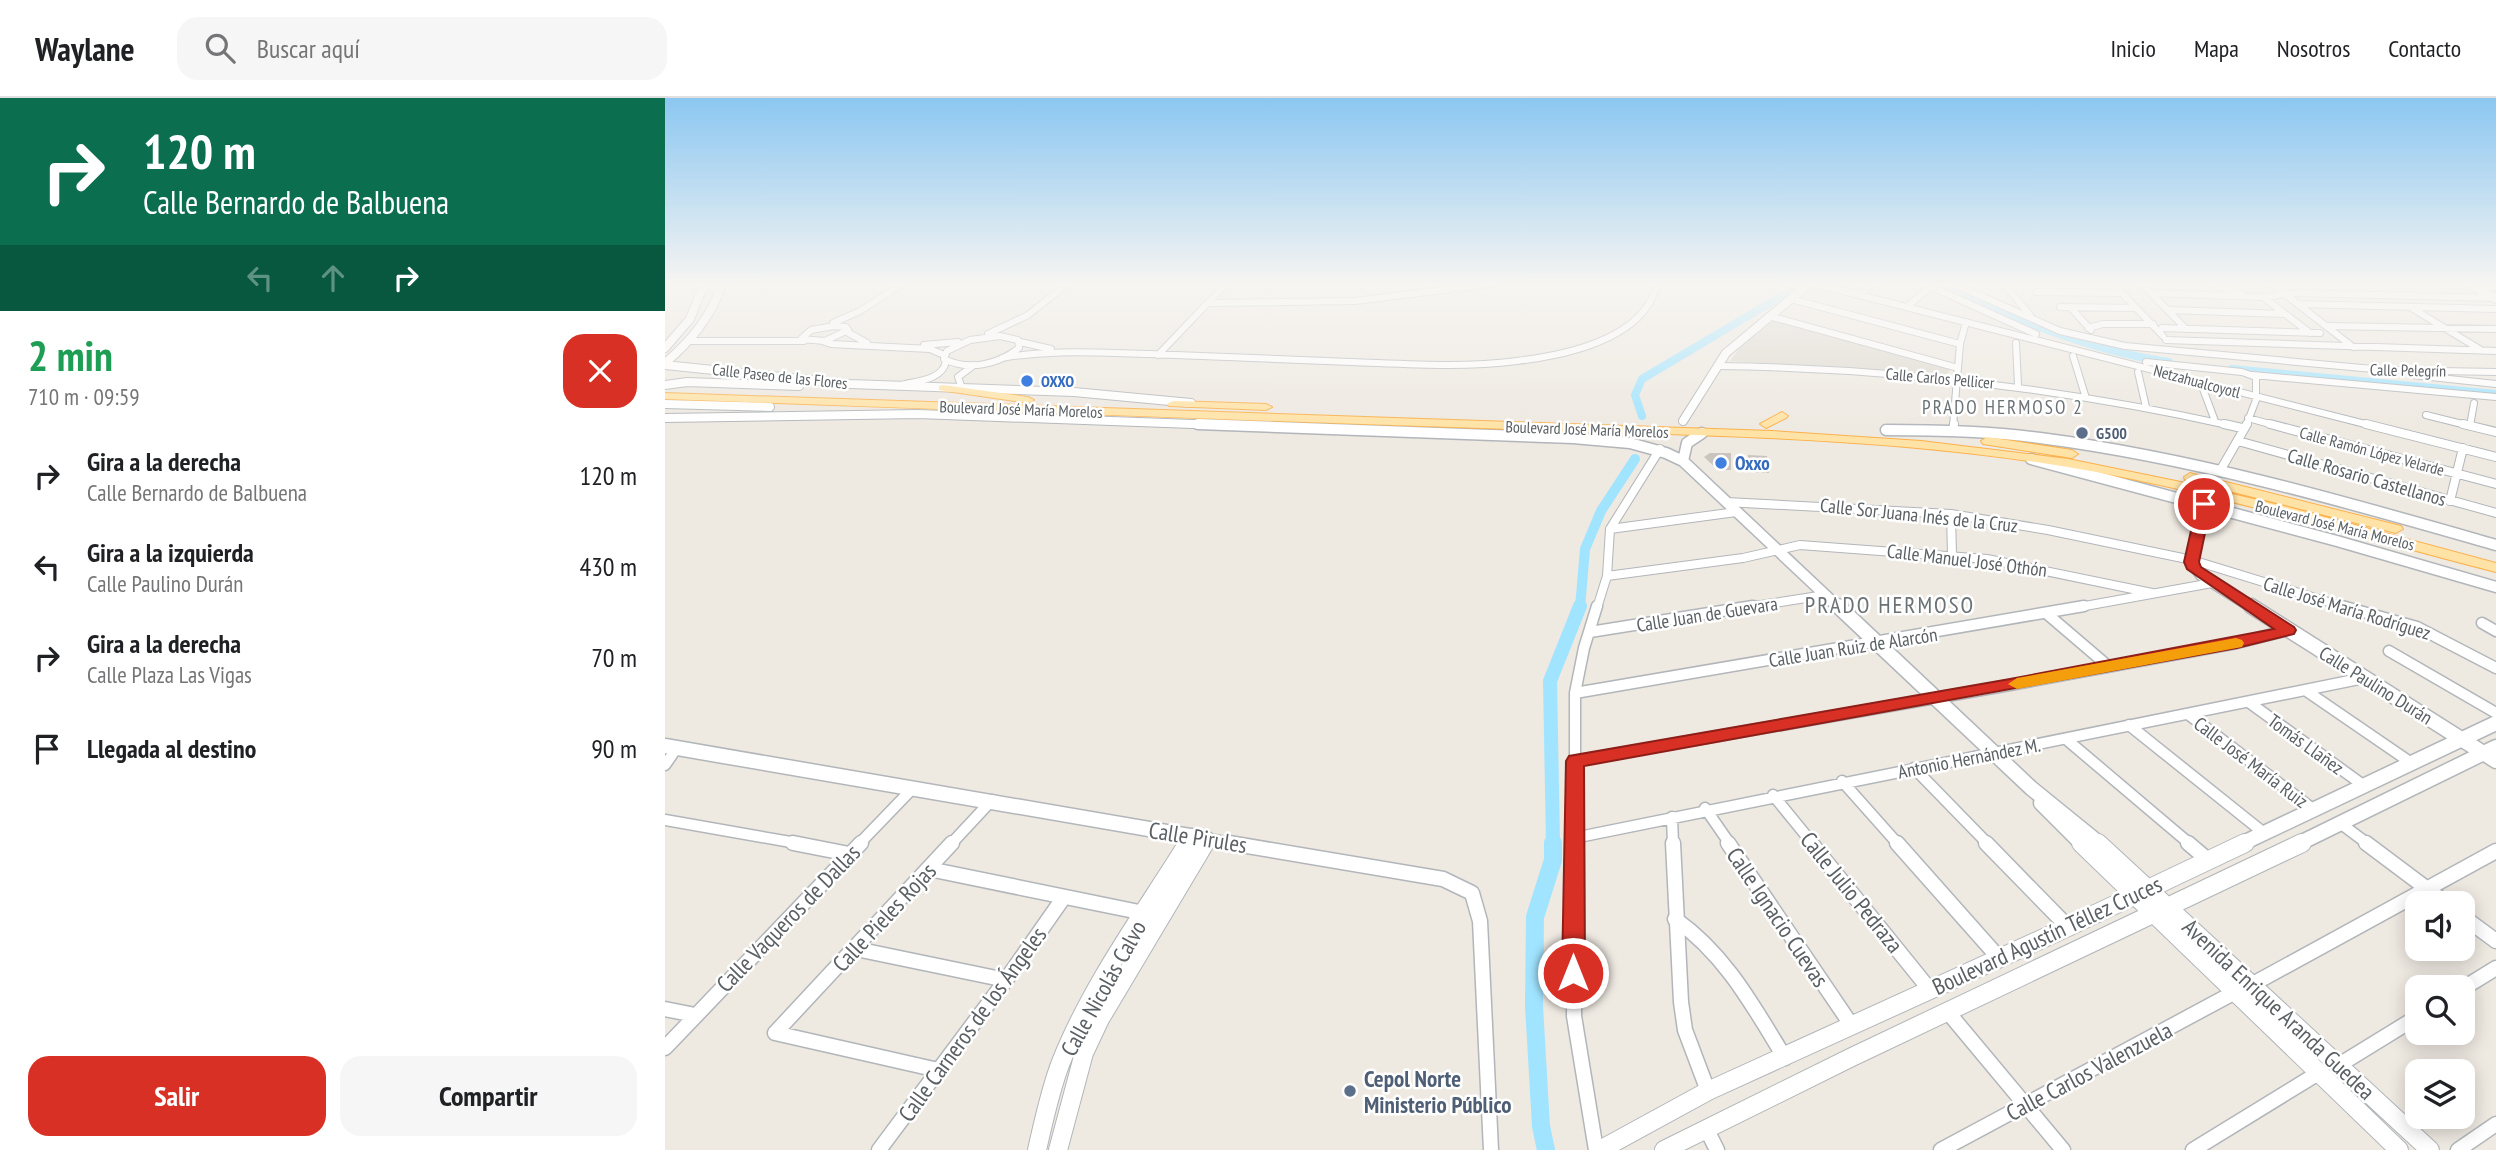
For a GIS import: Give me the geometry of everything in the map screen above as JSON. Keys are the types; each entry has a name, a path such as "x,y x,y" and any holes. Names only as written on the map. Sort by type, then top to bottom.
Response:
{"main road":[{"name":"Boulevard José María Morelos","path":"665,385 1886,430 2029,452 2067,463 2496,557"},
{"path":"943,388 1028,400"},
{"name":"Boulevard José María Morelos","path":"665,396 1879,440 2029,452"},
{"path":"1188,415 1245,426"},
{"path":"1766,424 1781,416"},
{"path":"1535,436 1666,432"},
{"name":"Boulevard José María Morelos","path":"2206,492 2496,568"}],"street":[{"path":"665,364 695,333"},
{"path":"805,337 812,333"},
{"path":"822,341 839,333"},
{"path":"851,333 863,341 889,345 965,341 1000,336 1069,352"},
{"path":"974,339 987,333"},
{"path":"1002,358 1015,352 1020,333"},
{"path":"1158,355 1179,333"},
{"path":"962,387 958,377 975,365 1025,354 1069,352 1420,364 1520,360 1570,350 1616,333"},
{"path":"1683,421 1717,366 1749,333"},
{"path":"1829,333 1958,368"},
{"path":"1919,333 1960,344"},
{"path":"1953,431 1963,333"},
{"name":"Netzahualcoyotl","path":"2009,333 2496,457"},
{"path":"2037,333 2062,344 2144,362 2253,375 2496,397"},
{"name":"Calle Pelegrín","path":"2067,333 2099,342 2302,364 2384,370 2496,372"},
{"path":"2092,333 2099,342"},
{"path":"2160,333 2173,351"},
{"path":"2337,333 2354,347"},
{"path":"2453,333 2482,351"},
{"path":"690,341 759,341 805,337 831,344 930,349 945,358 975,365"},
{"path":"2166,340 2496,351"},
{"path":"936,376 946,368 945,358 953,346 965,341"},
{"path":"2016,343 2018,385"},
{"path":"2281,344 2302,364"},
{"path":"2073,356 2085,395"},
{"name":"Calle Paseo de las Flores","path":"665,364 859,384 1148,397 1198,404"},
{"name":"Calle Carlos Pellicer","path":"1717,366 1834,369 1959,378 2085,395 2242,428"},
{"path":"2384,370 2496,384"},
{"path":"2138,372 2146,407"},
{"path":"2220,471 2238,442 2258,397 2257,383 2253,375"},
{"name":"Calle Paseo de las Flores","path":"895,386 936,376 958,377"},
{"path":"665,385 687,382 797,386 859,384"},
{"path":"2203,389 2215,421"},
{"path":"2470,426 2474,402"},
{"path":"665,404 918,414"},
{"name":"Boulevard José María Morelos","path":"665,418 918,414 1535,436 1614,440 1660,449 1683,461"},
{"path":"2426,415 2496,432"},
{"name":"Calle Ramón López Velarde","path":"2248,418 2496,484"},
{"path":"1886,430 1953,431 2044,439 2220,471 2496,545"},
{"path":"1683,461 1683,448 1688,440 1702,433"},
{"name":"Calle Rosario Castellanos","path":"2238,442 2496,513"},
{"path":"2450,501 2463,448"},
{"path":"1598,1150 1574,1016 1575,693 1577,672 1607,576 1610,529 1660,449"},
{"name":"Avenida Enrique Aranda Guedea","path":"1683,461 1996,752 2031,788 2042,804 2245,987 2339,1065 2430,1150"},
{"path":"2192,560 2206,492 2337,541 2496,587"},
{"name":"Calle Sor Juana Inés de la Cruz","path":"1726,502 1951,514 2035,527 2192,560"},
{"path":"1610,529 1736,512"},
{"path":"1951,514 1952,555"},
{"path":"2337,541 2359,542 2389,549 2496,581"},
{"name":"Calle Manuel José Othón","path":"1607,576 1742,558 1791,545 1812,545 1952,555 2054,571 2157,594"},
{"name":"Calle Paulino Durán","path":"2192,560 2195,569 2212,583 2462,739 2492,753"},
{"name":"Calle José María Rodríguez","path":"2192,560 2294,593 2417,627 2496,668"},
{"name":"Calle Juan Ruiz de Alarcón","path":"1575,693 2212,583"},
{"name":"Calle Juan de Guevara","path":"1590,632 1825,595"},
{"path":"2046,613 2108,666"},
{"path":"2482,623 2496,631"},
{"path":"1575,761 2237,643 2288,630"},
{"path":"2389,651 2496,713"},
{"name":"Antonio Hernández M.","path":"1574,838 1705,808 2066,740 2364,678"},
{"path":"2305,690 2413,764"},
{"name":"Tomás Llañez","path":"2249,703 2363,786"},
{"name":"Calle José María Ruiz","path":"2188,714 2314,810"},
{"name":"Boulevard Agustín Téllez Cruces","path":"1598,1150 1708,1091 2068,927 2496,723"},
{"path":"2129,725 2264,833"},
{"path":"2066,740 2208,859"},
{"path":"665,765 670,747"},
{"name":"Calle Pirules","path":"670,747 912,789 992,800 1456,883 1472,893 1480,921 1491,1150"},
{"name":"Boulevard Agustín Téllez Cruces","path":"1664,1150 1947,1011 2162,911 2392,795 2492,753"},
{"path":"1914,768 2068,927"},
{"path":"1842,781 1999,958"},
{"name":"Calle Vaqueros de Dallas","path":"665,1048 912,789"},
{"name":"Calle Julio Pedraza","path":"1773,795 1930,990"},
{"name":"Calle Pieles Rojas","path":"938,1070 775,1033 992,800"},
{"name":"Calle Ignacio Cuevas","path":"1705,808 1852,1026"},
{"path":"1672,817 1675,919 1685,1030 1708,1091"},
{"path":"665,820 731,830 849,854"},
{"path":"2340,823 2430,891"},
{"name":"Calle Nicolás Calvo","path":"1037,1150 1053,1087 1066,1050 1144,914 1200,838"},
{"name":"Calle Nicolás Calvo","path":"1058,1150 1084,1053 1200,838"},
{"name":"Calle Carlos Valenzuela","path":"1941,1150 2496,851"},
{"path":"929,869 1144,914"},
{"name":"Calle Carneros de los Ángeles","path":"879,1150 1006,980 1064,897"},
{"path":"1675,919 1697,932 1724,961 1785,1058"},
{"path":"2475,926 2496,941"},
{"path":"856,949 1006,980"},
{"path":"2475,981 2496,968"},
{"name":"Avenida Enrique Aranda Guedea","path":"2245,987 2320,1072 2399,1150"},
{"path":"665,1009 695,1015"},
{"path":"1947,1011 2063,1150"},
{"path":"2339,1065 2405,1024"},
{"path":"2193,1150 2320,1072"},
{"path":"2458,1150 2496,1124"},
{"path":"1706,1128 1717,1150"}],"shaded area":[{"path":"1758,333 1822,333 1950,368 1945,375 1730,361 1740,348"}],"building":[{"name":"Oxxo","path":"1710,453 1731,453 1731,470 1718,470 1704,457"},
{"path":"1748,455 1767,456 1769,473 1749,472"}],"waterway":[{"path":"1642,416 1635,395 1642,379 1719,333"},
{"path":"2057,333 2109,350 2169,362"},
{"path":"2232,369 2496,394"},
{"path":"1580,608 1585,549 1601,511 1635,459"},
{"path":"1553,844 1550,681 1580,606"},
{"path":"1546,1150 1541,1126 1534,1006 1535,917 1553,860 1553,844"}],"slow traffic":[{"path":"2017,684 2236,643"}],"place":[{"name":"OXXO","path":"1027,381"},
{"name":"G500","path":"2082,433"},
{"name":"Oxxo","path":"1721,463"},
{"name":"Cepol Norte Ministerio Público","path":"1350,1091"}],"district":[{"name":"PRADO HERMOSO 2","path":"2003,407"},
{"name":"PRADO HERMOSO","path":"1890,604"}],"route":[{"path":"1573,973 1575,761 1831,718 2237,643 2288,630 2212,583 2192,565 2204,504"}]}
